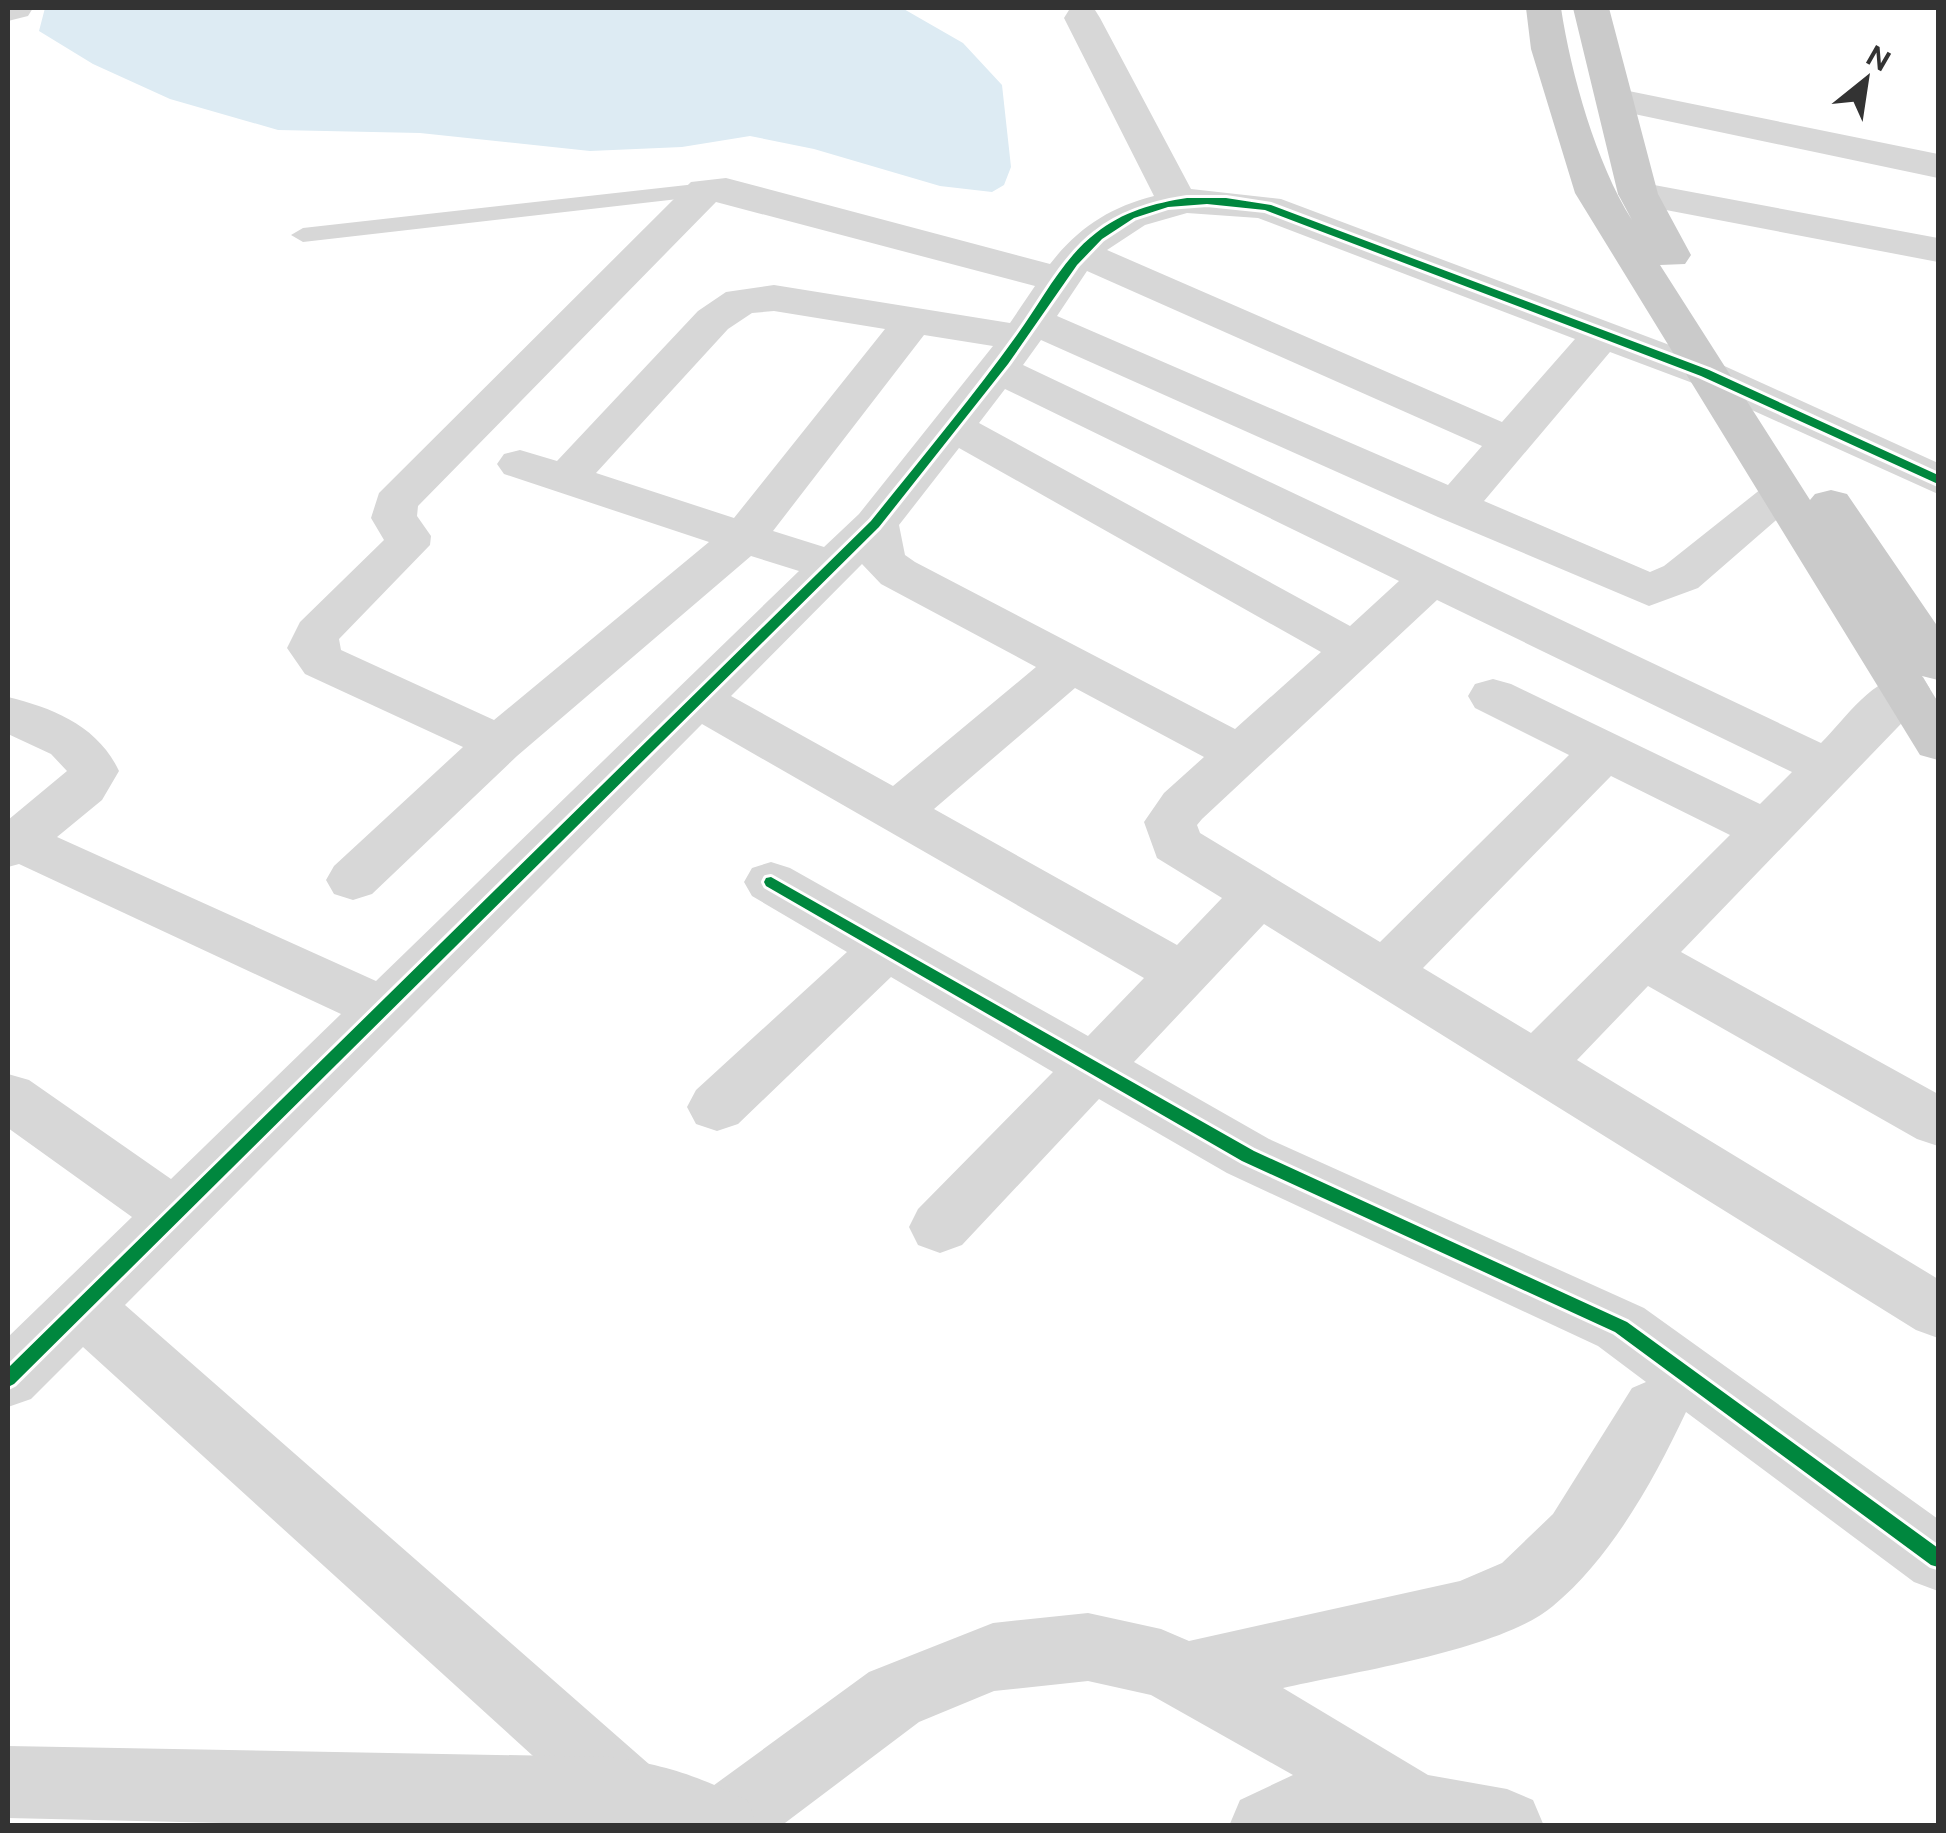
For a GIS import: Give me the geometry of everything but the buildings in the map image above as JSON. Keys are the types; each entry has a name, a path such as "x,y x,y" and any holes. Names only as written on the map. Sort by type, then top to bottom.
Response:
{"main road":[{"path":"1543,8 1549,49 1594,193 1782,495 1922,677"},
{"path":"1591,8 1638,194 1922,677 1938,742"}],"street":[{"path":"8,10 15,8"},
{"path":"1082,18 1177,201"},
{"path":"1614,100 1938,166"},
{"path":"500,744 323,662 312,648 317,633 406,545 408,536 394,518 395,503 705,190 726,190 1039,313 1454,507 1650,590 1681,577 1782,495"},
{"path":"1638,194 1938,250"},
{"path":"8,1379 875,524 1110,227 1145,209 1177,201 1222,199 1267,207 1704,374 1938,480"},
{"path":"566,478 712,320 741,301 774,298 914,320 1039,313 1510,442"},
{"path":"1039,313 1432,578 1828,768"},
{"path":"353,880 500,744 744,537 914,320"},
{"path":"1454,507 1602,334"},
{"path":"954,427 1355,650"},
{"path":"520,464 832,566"},
{"path":"875,524 883,561 898,573 1241,756"},
{"path":"1432,578 1170,822 1176,844 1938,1311"},
{"path":"896,812 1070,665"},
{"path":"1535,1066 1922,677"},
{"path":"1493,696 1766,830"},
{"path":"696,699 1183,974"},
{"path":"8,714 75,745 89,758 92,771 84,787 12,845 383,1008"},
{"path":"1384,973 1604,751"},
{"path":"771,882 1248,1156 1621,1327 1938,1559"},
{"path":"940,1227 1259,895"},
{"path":"717,1107 887,948"},
{"path":"1642,956 1938,1122"},
{"path":"8,1098 174,1214"},
{"path":"82,1306 632,1798"},
{"path":"1184,1676 1466,1613 1526,1586 1577,1536 1655,1408"},
{"path":"8,1782 632,1798 675,1804 721,1825 894,1697 994,1657 1088,1647 1161,1663 1256,1712 1420,1812"},
{"path":"1266,1826 1276,1817 1350,1801 1507,1826"}],"lane":[{"path":"302,235 705,190"}],"shaded area":[{"path":"45,8 902,8 963,43 1002,85 1011,167 1004,185 992,192 940,186 814,149 750,136 682,147 590,151 420,133 278,130 170,99 93,64 39,31"}],"cycle path":[{"path":"8,1379 875,524 1004,362 1073,262 1098,236 1130,216 1187,202 1267,207 1705,373 1938,480"},
{"path":"771,882 1248,1156 1621,1327 1938,1559"}]}
